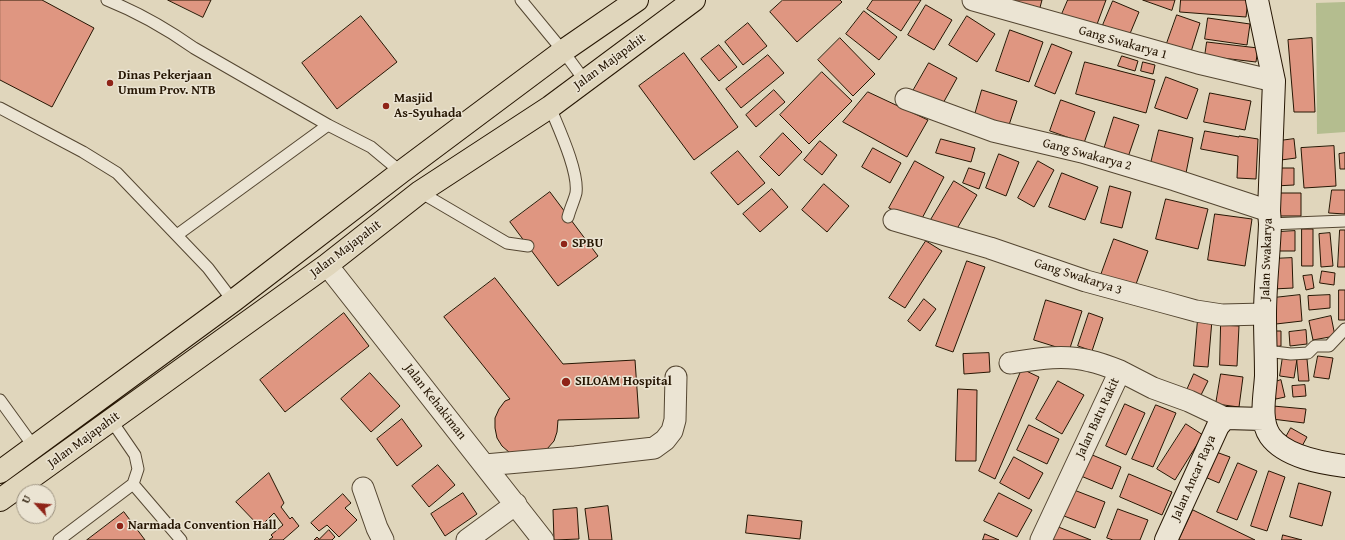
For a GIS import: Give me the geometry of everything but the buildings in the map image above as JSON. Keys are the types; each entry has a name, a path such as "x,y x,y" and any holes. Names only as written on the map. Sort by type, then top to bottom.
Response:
{"main road":[{"name":"Jalan Majapahit","path":"0,472 238,297 401,172 564,51 637,0"},
{"name":"Jalan Majapahit","path":"0,500 327,265 420,192 550,106 694,0"},
{"path":"238,297 242,306 248,311 259,314"},
{"path":"196,328 204,331 208,337 209,350"}],"street":[{"name":"Gang Swakarya 1","path":"973,0 1198,64 1274,81"},
{"name":"Jalan Swakarya","path":"1257,0 1274,81 1270,217 1265,314 1266,351 1264,419 1271,437 1293,453 1321,462 1345,466"},
{"name":"Gang Swakarya 2","path":"906,100 993,131 1082,152 1175,180 1270,217"},
{"name":"Gang Swakarya 3","path":"894,220 990,248 1086,281 1181,307 1222,315 1265,314"},
{"name":"Jalan Kehakiman","path":"327,265 543,540"},
{"path":"1010,364 1033,359 1061,357 1089,360 1120,370"},
{"name":"Jalan Batu Rakit","path":"1042,540 1120,370 1152,388 1189,401 1225,418 1264,419"},
{"path":"485,465 654,448 665,440 674,426 676,377"},
{"name":"Jalan Ancar Raya","path":"1166,540 1214,432 1225,418"},
{"path":"363,488 377,528 383,540"},
{"path":"467,540 516,504"}],"lane":[{"path":"107,0 122,6 176,36 194,48 328,125 371,147 401,172"},
{"path":"521,0 564,51 585,80"},
{"path":"550,106 568,150 576,179 576,193 568,217"},
{"path":"0,108 83,152 117,173 208,268 238,297"},
{"path":"177,235 328,125"},
{"path":"420,192 508,243 528,246"},
{"path":"1270,217 1345,221"},
{"path":"1266,351 1292,354 1308,352 1315,346 1329,346 1345,329"},
{"path":"0,400 34,447"},
{"path":"60,540 133,484 138,469 135,456 111,420"},
{"path":"133,484 181,540"}],"green space":[{"path":"1345,2 1345,132 1317,134 1316,3"}],"place":[{"name":"Dinas Pekerjaan Umum Prov. NTB","path":"110,83"},
{"name":"Masjid As-Syuhada","path":"386,106"},
{"name":"SPBU","path":"564,244"},
{"name":"SILOAM Hospital","path":"566,382"},
{"name":"Narmada Convention Hall","path":"120,526"}]}
